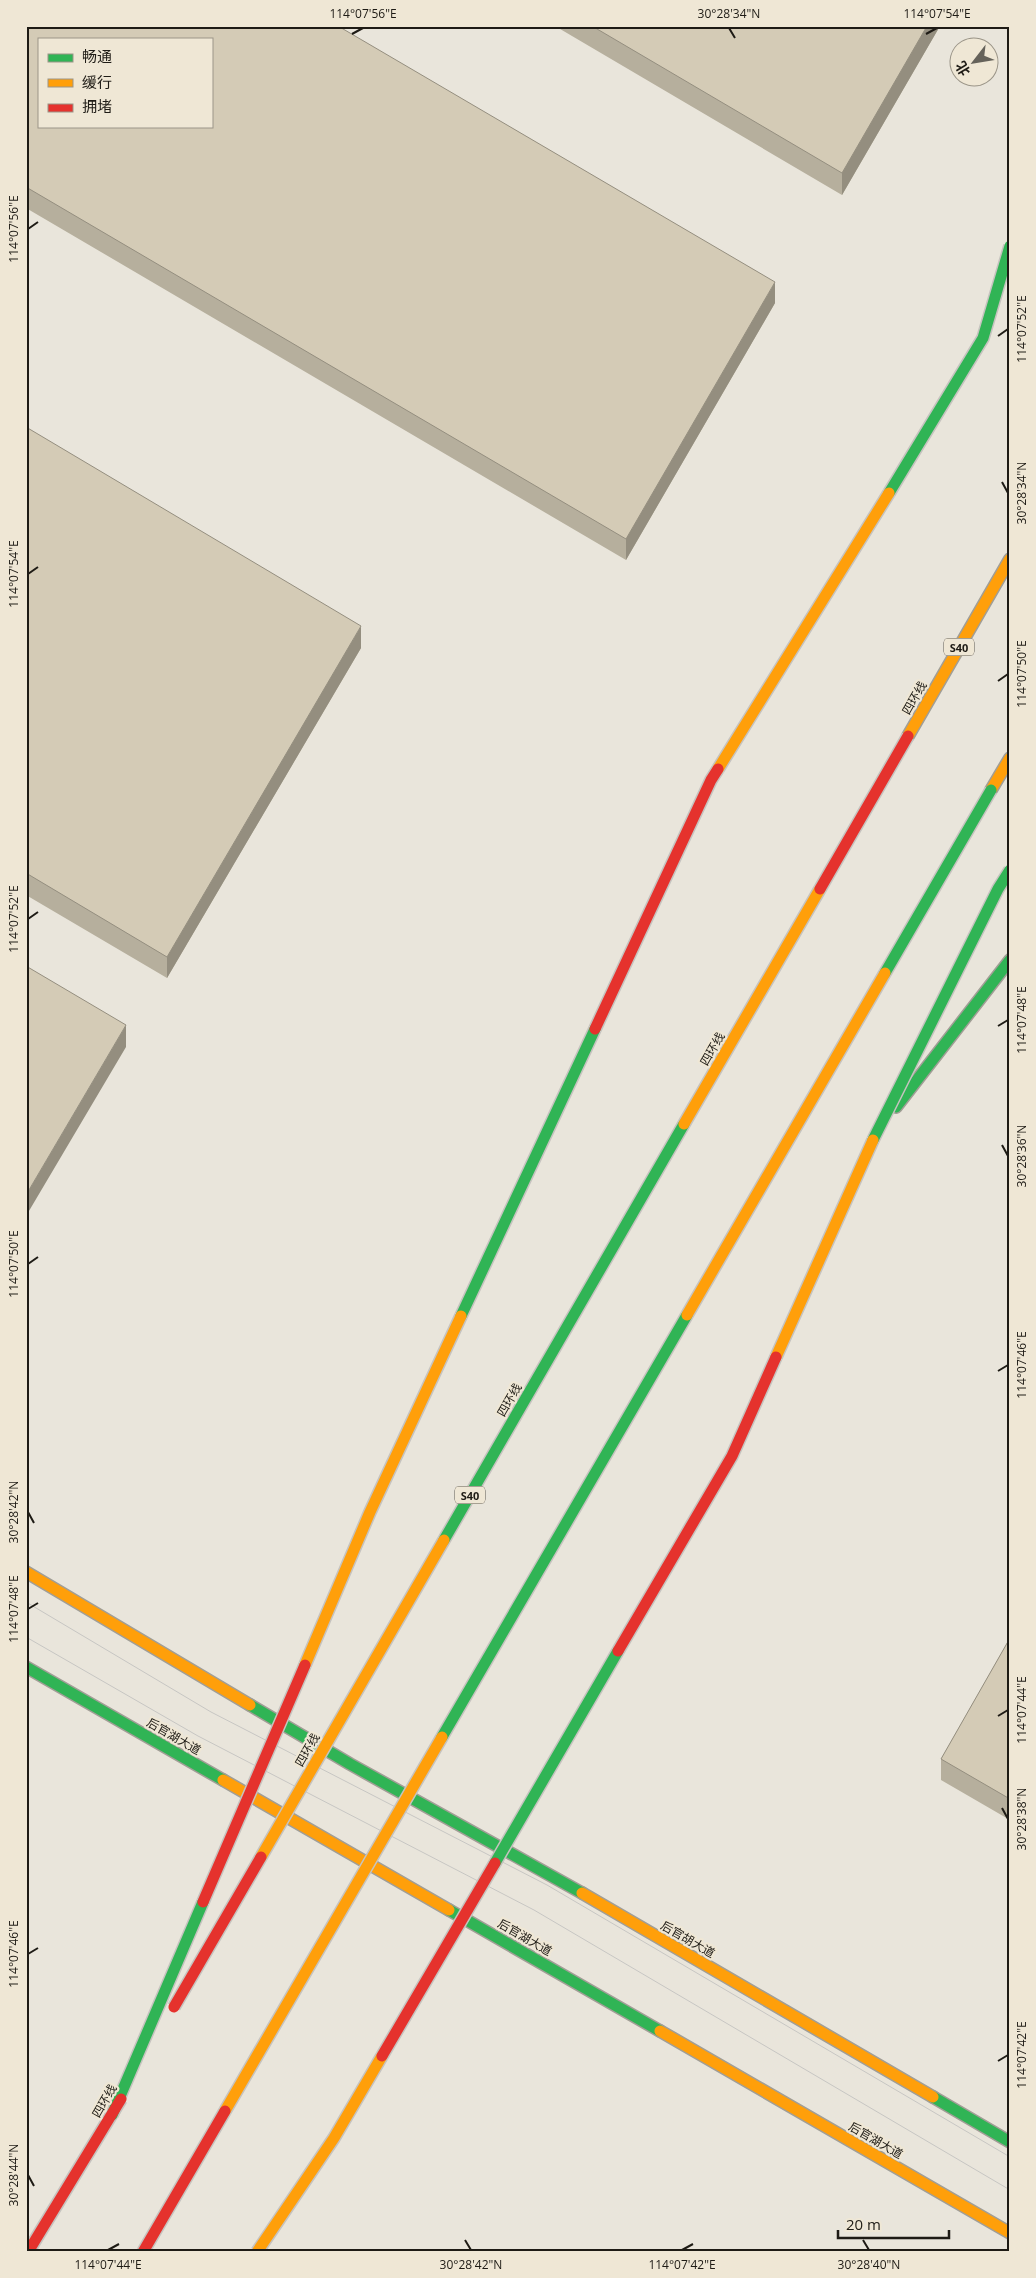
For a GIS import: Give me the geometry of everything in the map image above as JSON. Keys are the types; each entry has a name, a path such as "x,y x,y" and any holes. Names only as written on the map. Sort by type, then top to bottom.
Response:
{"main road":[{"path":"112,2114 370,1512 711,780 821,606 983,338 1010,246"},
{"name":"四环线","path":"28,2252 112,2114 1010,559"},
{"path":"143,2252 1010,758"},
{"path":"257,2252 334,2138 732,1456 876,1132 998,889 1010,870"},
{"path":"876,1132 1010,960"},
{"name":"后官胡大道","path":"26,1572 350,1764 591,1899 1010,2142"},
{"name":"后官湖大道","path":"26,1667 1010,2233"}],"building":[{"path":"26,26 338,26 775,282 626,539 26,187"},
{"path":"592,26 927,26 842,173"},
{"path":"26,427 361,626 167,957 26,873"},
{"path":"26,966 126,1025 26,1195"},
{"path":"1010,1638 1010,1799 941,1759"}],"tram line":[{"path":"26,1602 211,1712 547,1885 1010,2157"},
{"path":"26,1637 198,1736 534,1910 1010,2190"}],"traffic: fast":[{"path":"889,493 983,338 1010,246"},
{"path":"885,973 991,790"},
{"path":"873,1140 998,889 1010,870"},
{"path":"896,1107 1010,960"},
{"path":"461,1316 595,1029"},
{"path":"444,1540 684,1124"},
{"path":"442,1737 687,1315"},
{"path":"495,1863 618,1651"},
{"path":"26,1667 223,1780"},
{"path":"250,1705 350,1764 582,1893"},
{"path":"112,2115 203,1902"},
{"path":"449,1910 660,2031"},
{"path":"933,2097 1010,2142"}],"traffic: slow":[{"path":"718,769 889,493"},
{"path":"908,736 1010,559"},
{"path":"991,790 1010,758"},
{"path":"684,1124 820,889"},
{"path":"687,1315 885,973"},
{"path":"776,1357 873,1140"},
{"path":"305,1665 370,1512 461,1316"},
{"path":"261,1857 444,1540"},
{"path":"26,1572 250,1705"},
{"path":"225,2111 442,1737"},
{"path":"223,1780 449,1910"},
{"path":"582,1893 933,2097"},
{"path":"660,2031 1010,2233"},
{"path":"257,2252 334,2138 382,2056"}],"traffic: jam":[{"path":"820,889 908,736"},
{"path":"595,1029 711,780 718,769"},
{"path":"618,1651 732,1456 776,1357"},
{"path":"203,1902 305,1665"},
{"path":"174,2007 261,1857"},
{"path":"382,2056 495,1863"},
{"path":"28,2252 121,2099"},
{"path":"143,2252 225,2111"}]}
